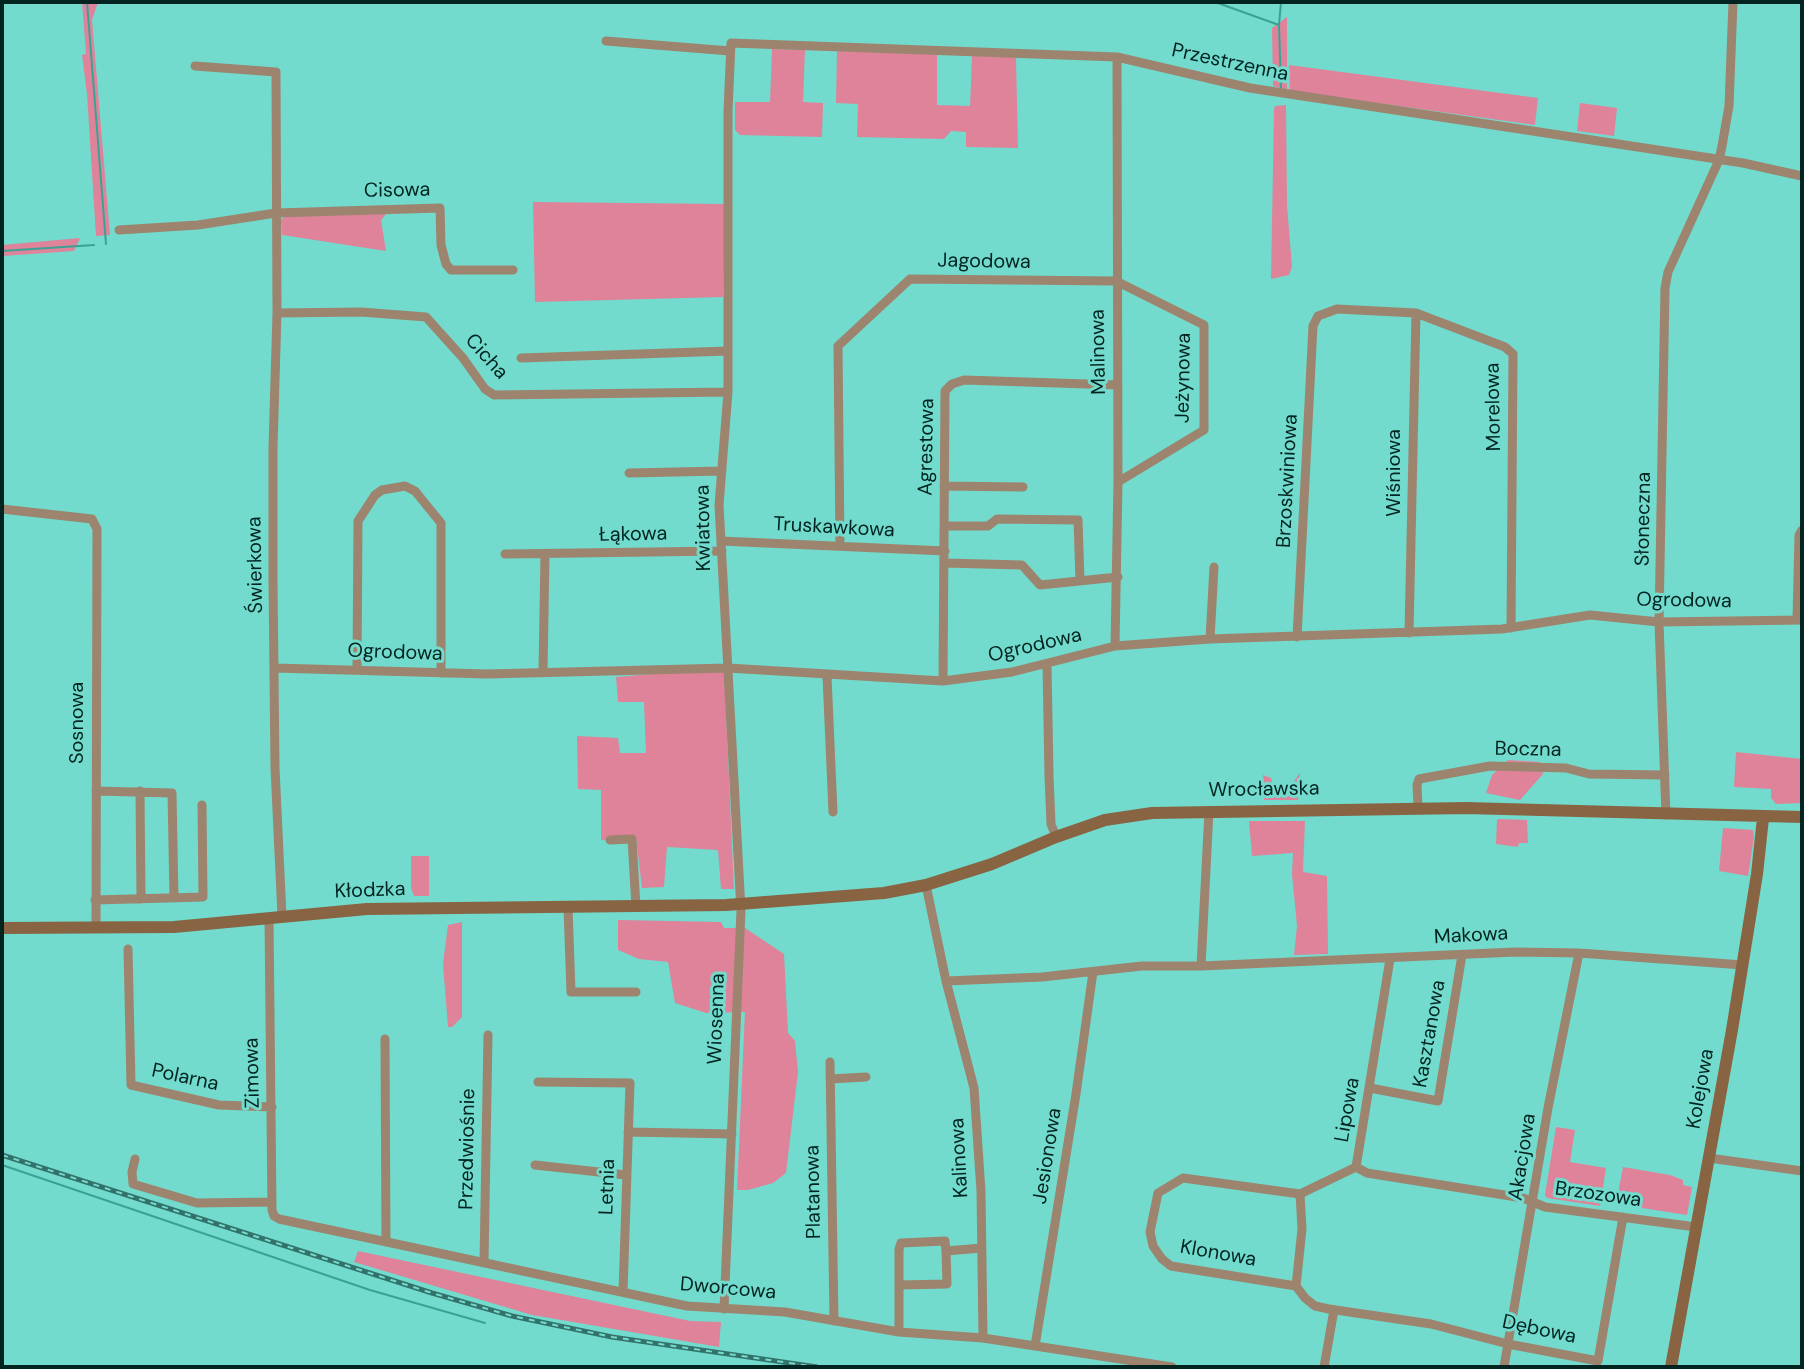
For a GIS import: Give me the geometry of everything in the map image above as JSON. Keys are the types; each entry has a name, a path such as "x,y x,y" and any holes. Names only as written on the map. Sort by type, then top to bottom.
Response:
{"main road":[{"name":"Wrocławska","path":"741,904 884,893 926,885 992,864 1105,820 1132,815 1418,808 1802,817"},
{"name":"Kolejowa","path":"1671,1367 1743,965 1763,818"},
{"name":"Kłodzka","path":"2,928 174,927 367,909 741,904"}],"street":[{"name":"Słoneczna","path":"1666,815 1659,622 1664,318 1668,272 1719,160 1729,106 1733,2"},
{"name":"Przestrzenna","path":"606,41 1117,57 1250,88 1719,160 1802,176"},
{"name":"Kwiatowa","path":"731,47 728,392 719,505 741,904"},
{"name":"Malinowa","path":"1115,646 1118,577 1117,57"},
{"name":"Świerkowa","path":"195,66 276,72 277,313 273,448 275,917"},
{"name":"Cisowa","path":"276,213 440,208 441,245 446,264 451,270 513,270"},
{"path":"119,230 198,225 276,213"},
{"name":"Jagodowa","path":"840,546 838,346 910,279 1116,281"},
{"name":"Jeżynowa","path":"1116,281 1204,325 1204,430 1118,482"},
{"name":"Morelowa","path":"1313,326 1318,316 1329,310 1416,313 1505,347 1513,354 1511,628"},
{"name":"Cicha","path":"277,313 361,312 426,317 463,358 485,389 494,395 728,392"},
{"name":"Wiśniowa","path":"1409,633 1416,313"},
{"name":"Brzoskwiniowa","path":"1297,637 1313,326"},
{"path":"521,358 728,351"},
{"name":"Agrestowa","path":"943,681 945,391 952,384 964,380 1118,385"},
{"path":"629,473 722,471"},
{"path":"357,669 358,521 375,495 382,490 405,486 415,491 441,523 441,673"},
{"path":"944,486 1023,487"},
{"name":"Sosnowa","path":"2,509 92,519 97,529 96,928"},
{"path":"944,526 988,526 997,519 1078,520 1080,581"},
{"path":"1800,620 1799,535 1802,530"},
{"name":"Truskawkowa","path":"721,546 840,546 945,551"},
{"name":"Łąkowa","path":"505,554 721,546"},
{"path":"543,672 545,554"},
{"path":"945,563 1022,565 1040,585 1118,577"},
{"path":"1210,639 1214,567"},
{"name":"Ogrodowa","path":"275,668 441,673 728,668 943,681 1047,664 1115,646 1210,639 1511,628 1590,615 1659,622 1800,620"},
{"path":"1047,664 1051,824 1056,837"},
{"path":"827,676 833,812"},
{"name":"Boczna","path":"1418,808 1419,779 1490,766 1566,768 1589,774 1665,775"},
{"path":"96,791 172,793 174,898"},
{"path":"140,791 141,899"},
{"path":"95,900 203,897 202,805"},
{"path":"1201,966 1209,811"},
{"path":"610,840 632,839 636,907"},
{"path":"926,885 946,981"},
{"name":"Wiosenna","path":"724,1309 741,904"},
{"path":"568,907 571,992 636,992"},
{"name":"Zimowa","path":"272,1202 275,917"},
{"name":"Polarna","path":"128,949 131,1085 219,1105 272,1107"},
{"name":"Makowa","path":"946,981 1042,977 1142,966 1515,952 1579,953 1743,965"},
{"name":"Akacjowa","path":"1504,1367 1548,1108 1579,953"},
{"name":"Kasztanowa","path":"1370,1088 1438,1101 1462,955"},
{"name":"Lipowa","path":"1300,1194 1356,1167 1390,959"},
{"name":"Jesionowa","path":"1035,1346 1093,972"},
{"name":"Kalinowa","path":"946,981 974,1088 983,1338"},
{"name":"Przedwiośnie","path":"484,1263 488,1035"},
{"path":"385,1039 386,1242"},
{"name":"Platanowa","path":"830,1062 834,1321"},
{"path":"830,1079 866,1077"},
{"name":"Letnia","path":"538,1082 630,1083 623,1292"},
{"path":"628,1132 732,1134"},
{"path":"1709,1158 1802,1171"},
{"path":"135,1159 133,1184 197,1203 272,1202"},
{"path":"535,1165 626,1175"},
{"name":"Brzozowa","path":"1356,1167 1367,1173 1534,1201 1545,1207 1696,1227"},
{"name":"Klonowa","path":"1296,1286 1171,1266 1153,1246 1150,1232 1158,1193 1183,1178 1300,1194"},
{"path":"1300,1194 1302,1229 1296,1286 1315,1306 1331,1310 1324,1367"},
{"name":"Dworcowa","path":"272,1202 274,1216 285,1221 687,1306 785,1312 899,1332 983,1338 1172,1367"},
{"name":"Dębowa","path":"1331,1310 1431,1324 1508,1344 1598,1361 1623,1217"},
{"path":"899,1285 947,1284 945,1241 901,1243 899,1247 899,1285 899,1332"},
{"path":"946,1251 982,1248"}],"shaded area":[{"path":"82,2 98,2 92,20 110,235 96,236 82,55 86,54"},
{"path":"1287,17 1287,90 1273,86 1272,28"},
{"path":"772,49 805,50 803,102 823,103 822,137 740,135 735,130 735,102 770,102"},
{"path":"837,51 937,54 937,105 970,106 972,56 1016,57 1018,148 966,147 966,132 951,131 944,139 857,137 858,104 836,103"},
{"path":"1289,65 1538,98 1535,125 1290,91"},
{"path":"1580,103 1617,108 1614,136 1577,131"},
{"path":"1286,105 1287,205 1292,267 1289,275 1271,279 1274,110 1275,106"},
{"path":"533,202 725,204 723,297 535,302"},
{"path":"388,212 381,220 386,251 282,235 281,220 287,215"},
{"path":"80,238 74,251 2,256 2,245"},
{"path":"724,668 734,889 721,889 718,850 667,847 664,887 642,888 636,838 601,840 601,790 578,789 577,736 618,738 620,753 646,753 644,702 618,702 616,677"},
{"path":"1736,752 1802,759 1802,803 1776,804 1771,798 1771,789 1734,787"},
{"path":"1508,760 1540,762 1543,774 1520,800 1486,793 1492,775"},
{"path":"1300,773 1298,800 1264,800 1263,775 1271,778 1273,785 1291,785"},
{"path":"1497,819 1527,820 1528,843 1519,843 1518,847 1496,844"},
{"path":"1249,821 1305,821 1303,872 1327,876 1328,954 1294,955 1297,926 1293,853 1252,856"},
{"path":"1723,828 1753,830 1748,876 1719,871"},
{"path":"411,856 429,856 429,896 414,896"},
{"path":"618,920 721,922 724,928 745,928 784,954 788,1033 795,1041 798,1072 786,1173 773,1183 737,1190 745,1012 706,1013 675,1003 668,962 639,959 618,950"},
{"path":"462,922 462,1017 448,1027 443,964 448,925"},
{"path":"1556,1127 1575,1130 1570,1162 1606,1168 1600,1206 1547,1198 1545,1195"},
{"path":"1623,1167 1683,1180 1683,1185 1692,1187 1687,1215 1616,1204"},
{"path":"358,1251 690,1321 721,1322 719,1347 532,1315 354,1262"}],"waterway":[{"path":"87,2 106,244"},
{"path":"1215,2 1279,25 1281,88"},
{"path":"1279,25 1281,2"},
{"path":"2,251 94,245"},
{"path":"2,1165 370,1290 485,1323"}],"railway":[{"path":"2,1155 512,1316 612,1337 817,1367"}]}
